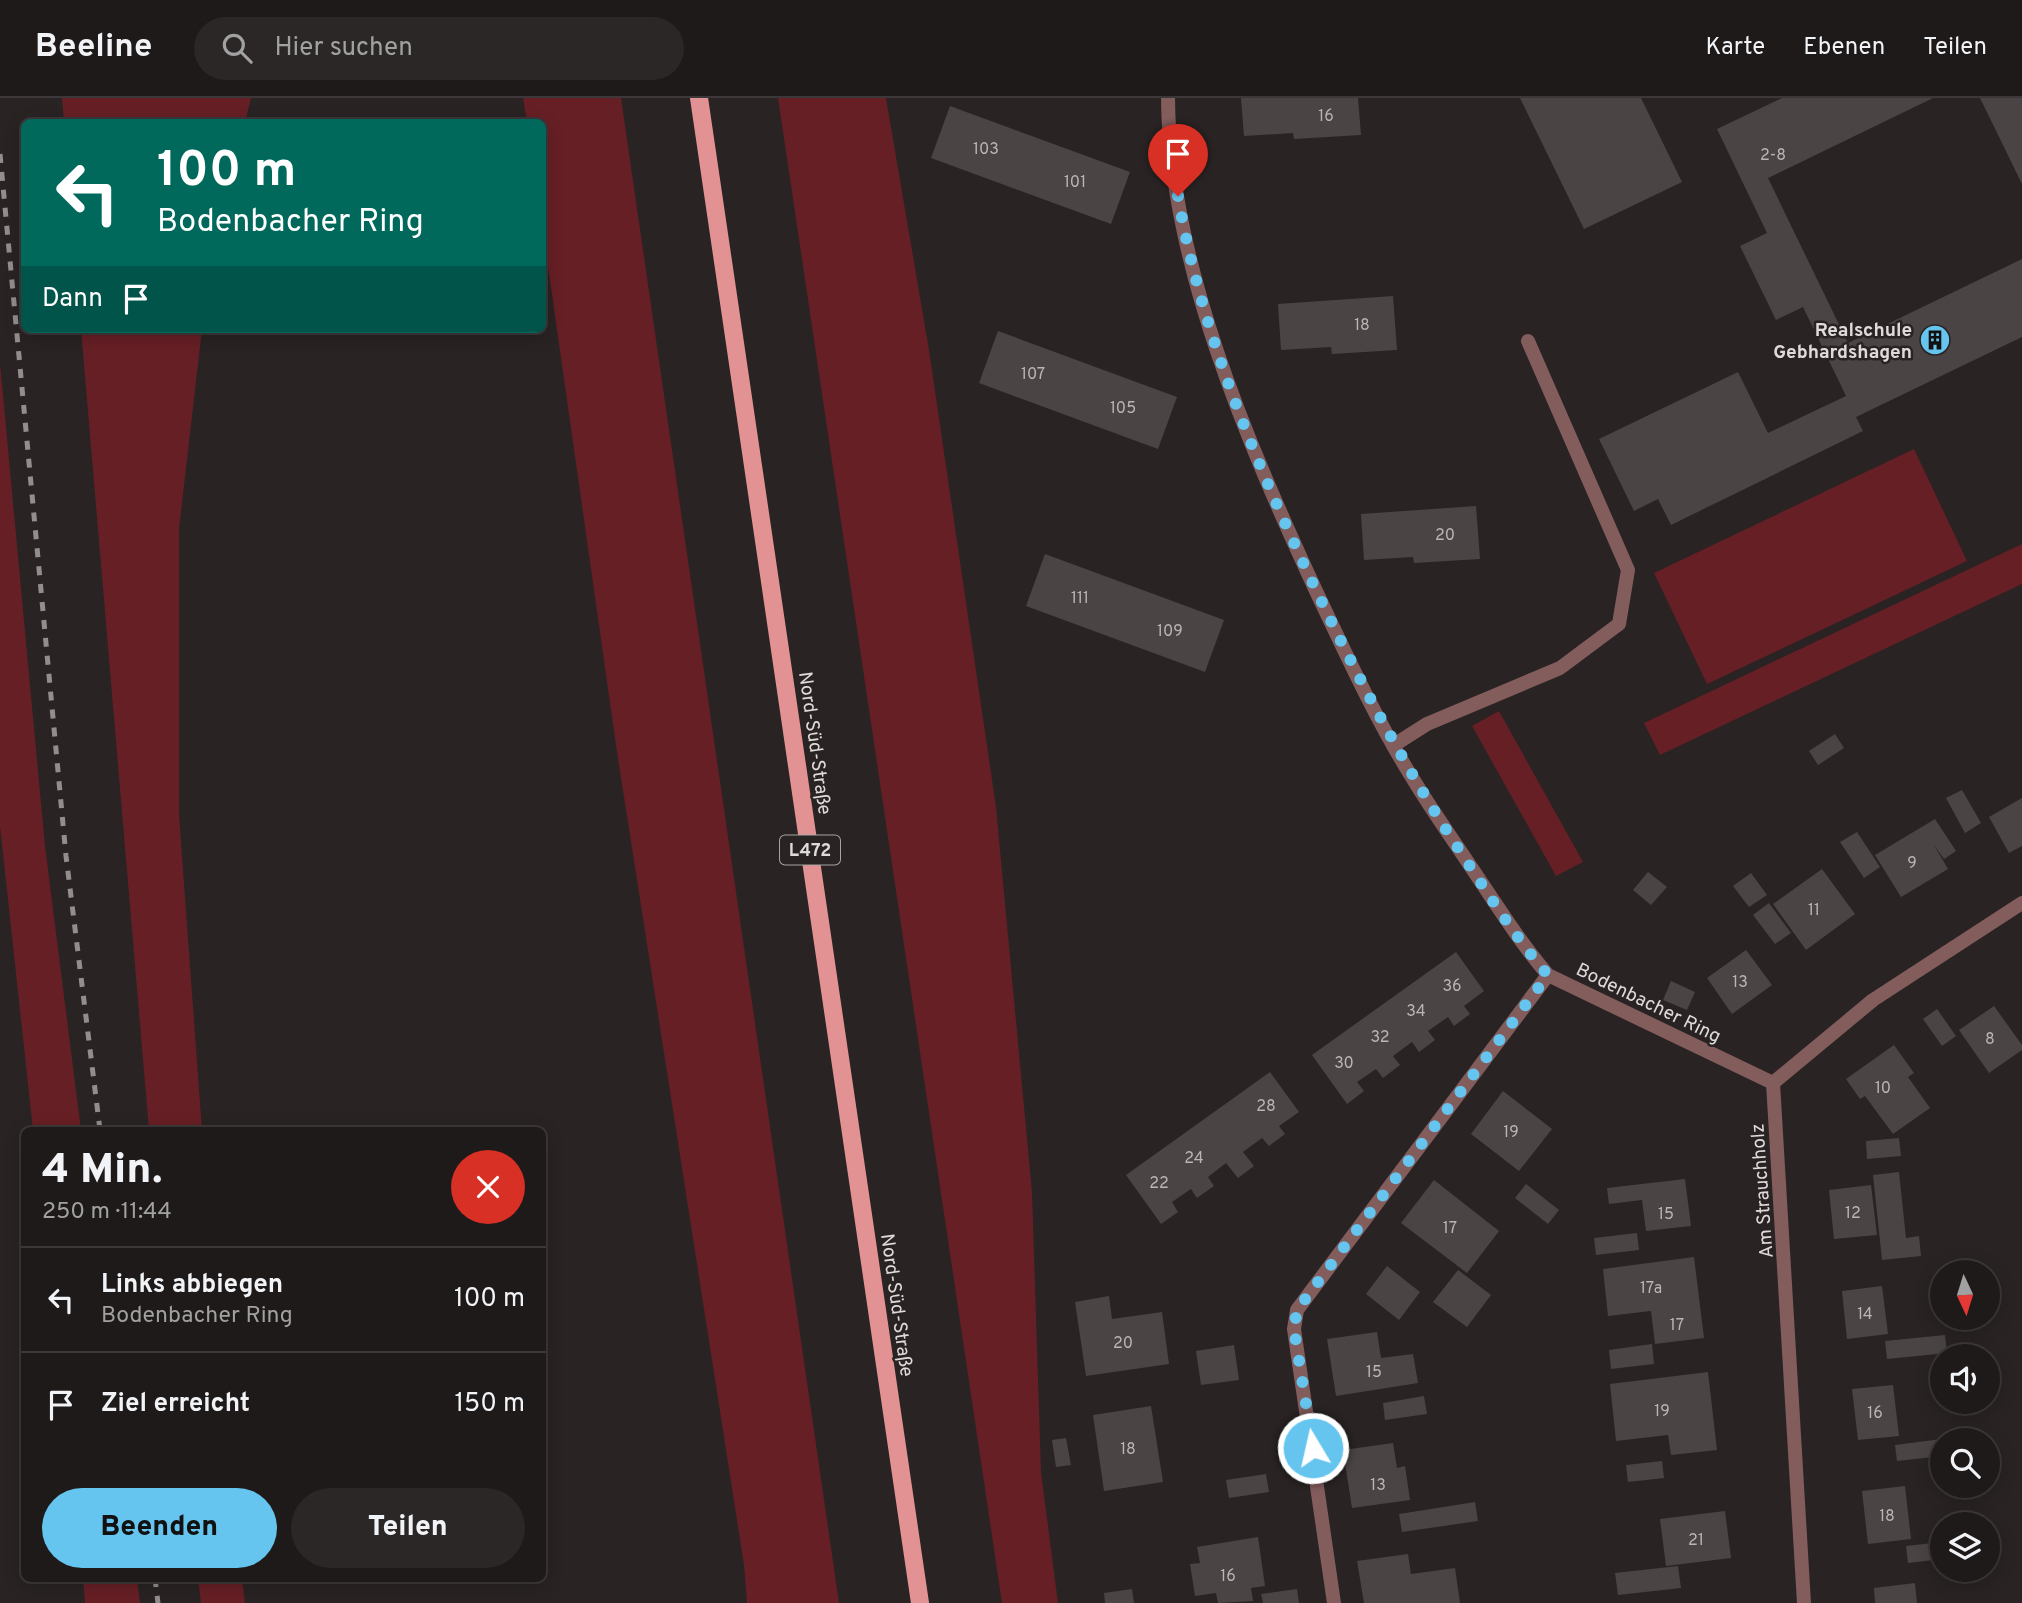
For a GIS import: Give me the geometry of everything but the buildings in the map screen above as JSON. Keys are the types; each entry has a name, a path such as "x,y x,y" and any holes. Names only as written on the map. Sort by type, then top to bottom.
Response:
{"main road":[{"name":"Nord-Süd-Straße","path":"699,98 920,1603"}],"street":[{"name":"Bodenbacher Ring","path":"1168,98 1173,172 1182,219 1226,377 1268,488 1412,778 1523,946 1548,975 1773,1083"},
{"path":"1394,745 1427,724 1560,668 1619,624 1628,570 1528,341"},
{"path":"1773,1083 1873,1000 2022,903"},
{"path":"1334,1603 1295,1338 1297,1310 1548,975"},
{"name":"Am Strauchholz","path":"1773,1083 1804,1603"}],"shaded area":[{"path":"62,98 251,98 246,119 64,119"},
{"path":"523,98 621,98 839,1603 747,1603 744,1565 617,752 546,252 546,119 526,119"},
{"path":"778,98 886,98 929,350 996,807 1032,1192 1041,1472 1058,1603 1002,1603"},
{"path":"81,333 202,333 179,529 179,815 202,1127 149,1127"},
{"path":"0,363 45,846 81,1127 33,1127 0,826"},
{"path":"1914,449 1967,561 1707,684 1654,573"},
{"path":"2022,544 2022,584 1660,755 1644,723"},
{"path":"1499,711 1583,862 1556,876 1472,726"},
{"path":"83,1582 137,1582 140,1603 85,1603"},
{"path":"198,1582 242,1582 245,1603 201,1603"}],"railway":[{"path":"0,154 66,856 100,1127"},
{"path":"155,1582 158,1603"}],"place":[{"name":"Realschule Gebhardshagen","path":"1935,340"}],"route":[{"path":"1178,196 1206,313 1226,377 1268,488 1329,618 1412,778 1523,946 1548,975 1297,1310 1294,1329 1296,1347 1313,1448"}]}
